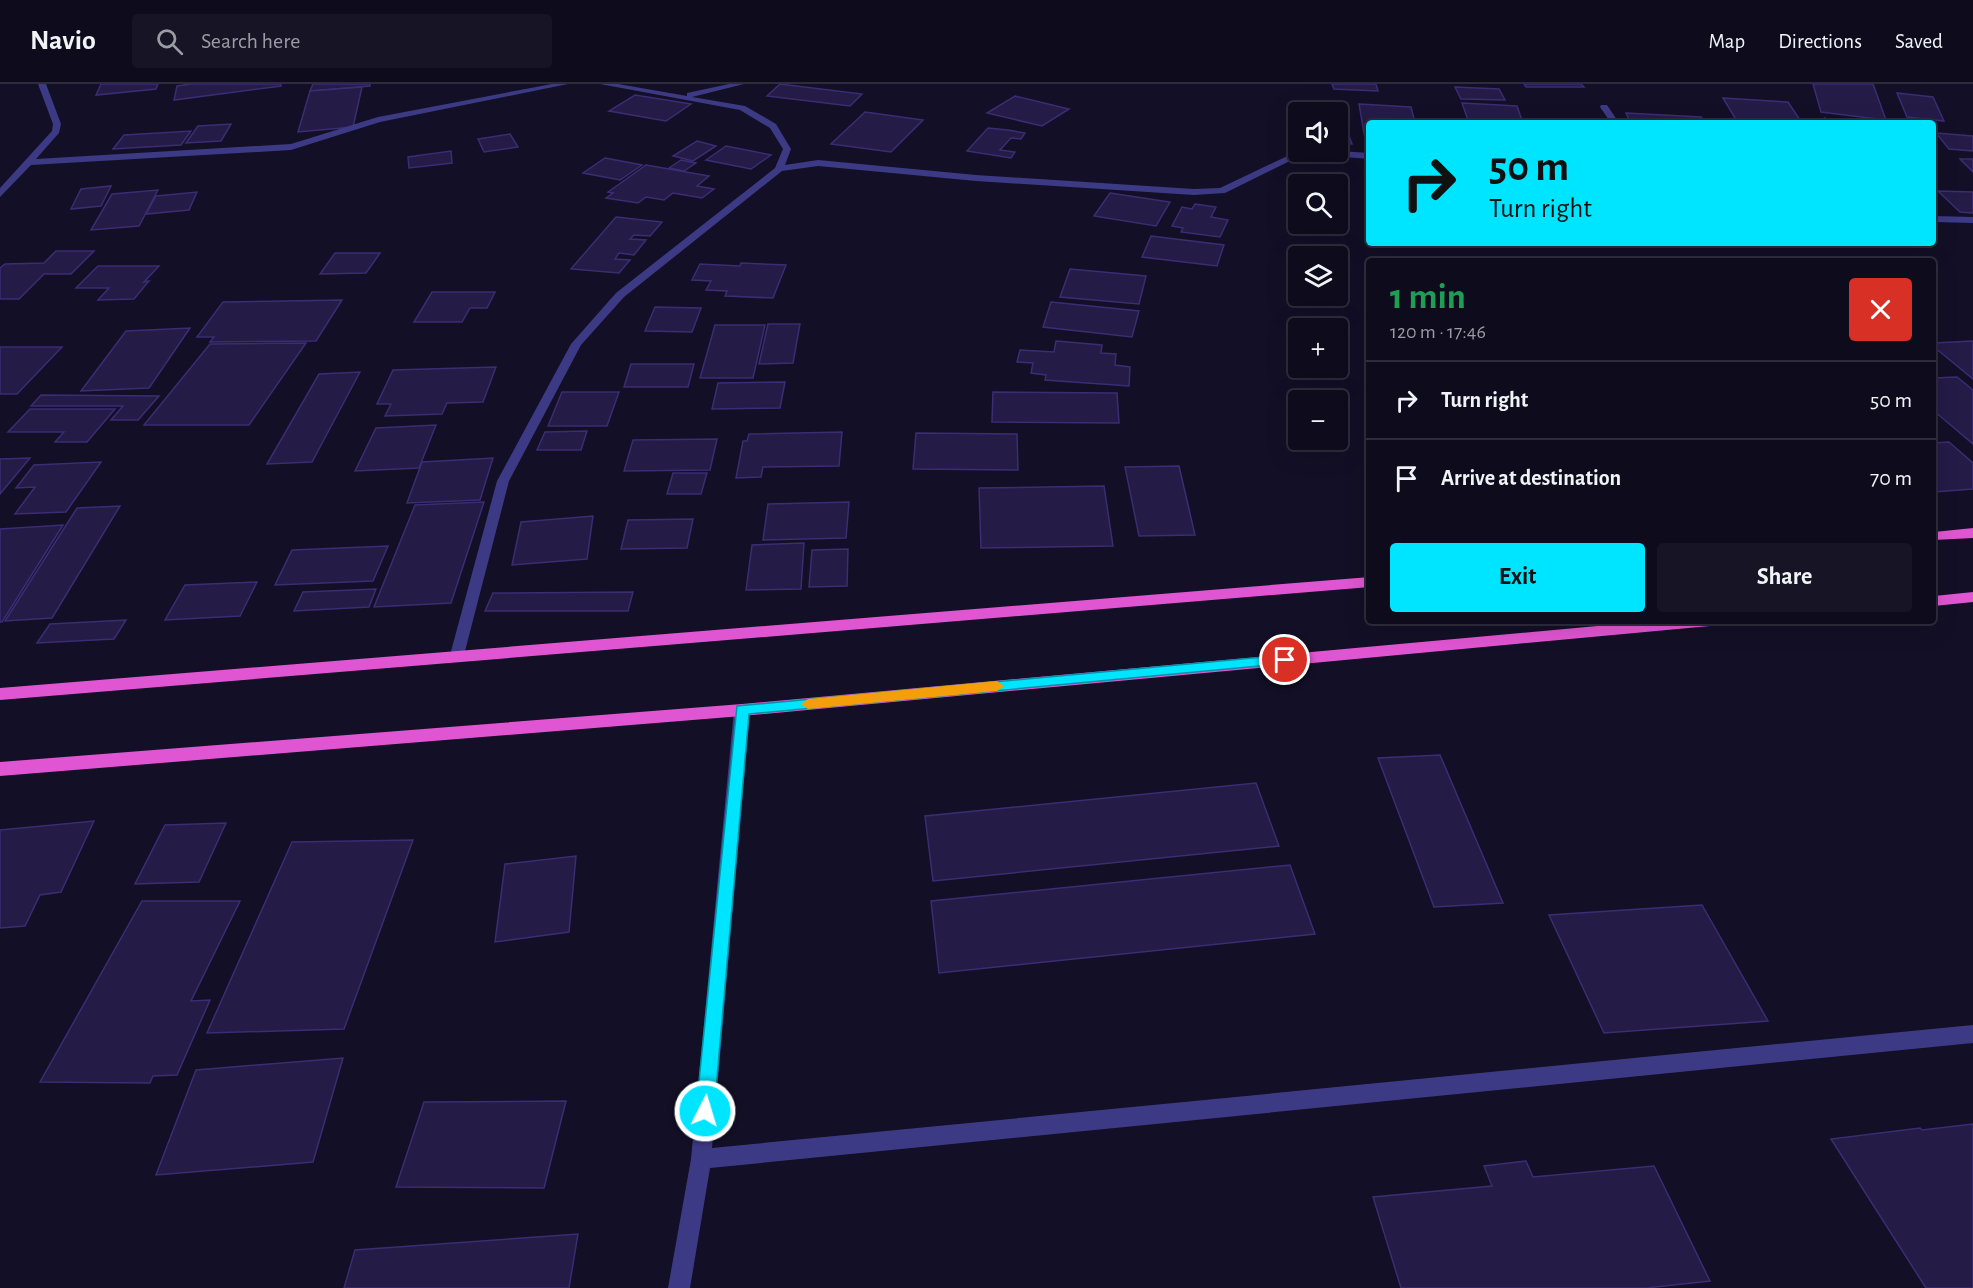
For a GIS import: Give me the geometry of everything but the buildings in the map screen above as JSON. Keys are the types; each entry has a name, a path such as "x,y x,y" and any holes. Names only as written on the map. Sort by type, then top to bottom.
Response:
{"highway":[{"path":"1936,536 1973,533"},
{"path":"0,694 1366,582"},
{"path":"1936,601 1973,597"},
{"path":"0,769 742,710 1677,624"}],"street":[{"path":"0,194 56,131 57,124 42,84"},
{"path":"30,162 291,147 378,120 564,84"},
{"path":"604,84 684,96 742,108 772,126 787,149 779,169"},
{"path":"684,96 740,84"},
{"path":"1604,107 1613,120"},
{"path":"457,655 502,481 576,344 620,295 779,169 818,163 1055,184 1203,192 1222,191 1296,155 1319,153 1366,156"},
{"path":"1936,219 1973,220"},
{"path":"680,1288 701,1159 742,710"},
{"path":"701,1159 1973,1034"}],"slow traffic":[{"path":"808,704 997,686"}],"route":[{"path":"705,1111 742,710 1285,660"}]}
